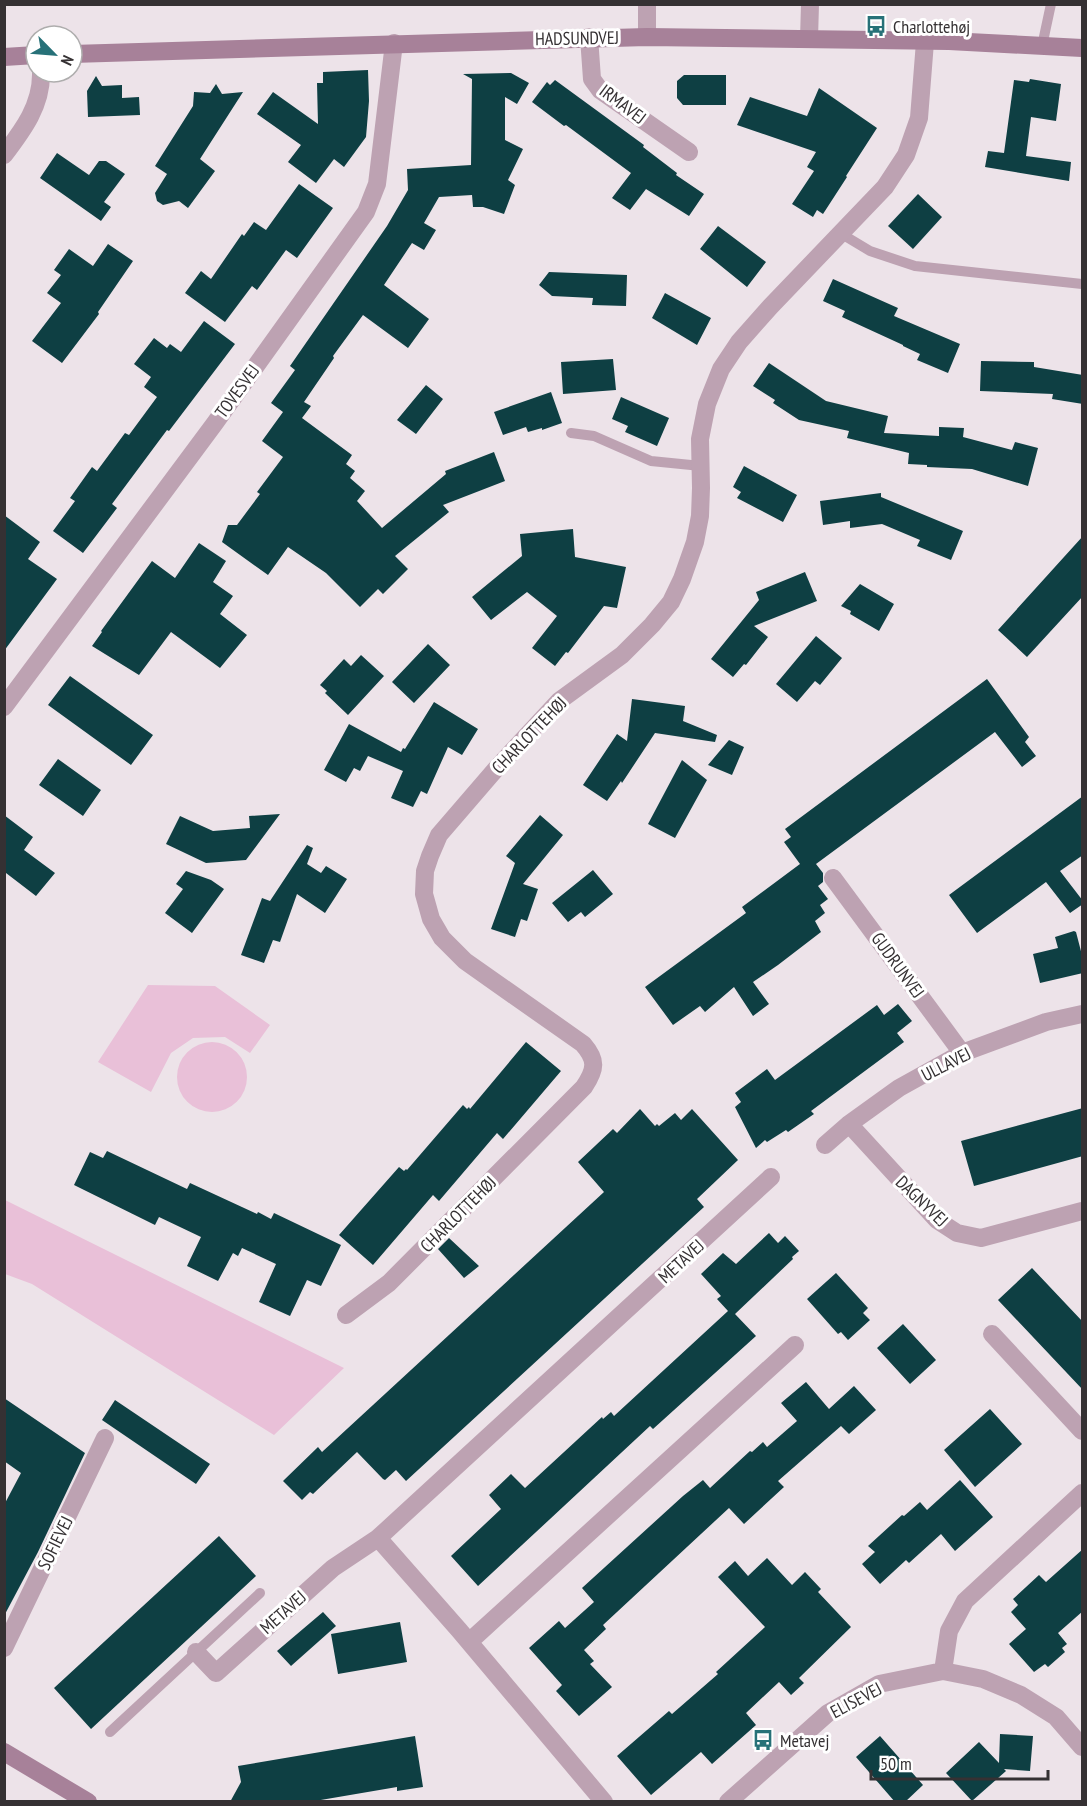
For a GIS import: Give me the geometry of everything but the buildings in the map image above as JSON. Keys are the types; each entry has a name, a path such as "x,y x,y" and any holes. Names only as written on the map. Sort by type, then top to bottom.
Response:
{"street":[{"path":"647,4 647,36"},
{"path":"809,39 810,4"},
{"name":"HADSUNDVEJ","path":"84,54 647,36 949,41 1083,48"},
{"name":"IRMAVEJ","path":"589,37 592,79 600,90 689,153"},
{"name":"CHARLOTTEHØJ","path":"346,1315 389,1283 584,1087 591,1076 594,1064 591,1053 583,1044 465,961 442,938 431,919 424,894 425,871 439,835 495,770 559,701 622,655 652,625 670,602 682,579 695,542 700,516 700,439 707,404 721,369 740,342 791,284 885,187 906,155 919,118 925,42"},
{"name":"TOVESVEJ","path":"4,707 202,441 366,212 377,184 394,43"},
{"path":"4,57 24,56"},
{"path":"4,155 32,114 40,84"},
{"name":"GUDRUNVEJ","path":"833,878 962,1053"},
{"name":"ULLAVEJ","path":"825,1145 849,1124 899,1088 962,1053 1046,1022 1083,1014"},
{"name":"DAGNYVEJ","path":"849,1124 937,1220 957,1233 981,1238 1083,1211"},
{"name":"METAVEJ","path":"196,1652 216,1673 333,1568 378,1538 771,1177"},
{"path":"992,1334 1083,1431"},
{"path":"469,1642 795,1345"},
{"name":"SOFIEVEJ","path":"4,1648 105,1437"},
{"path":"943,1671 949,1631 965,1601 1083,1493"},
{"path":"378,1538 604,1802"},
{"name":"ELISEVEJ","path":"728,1802 828,1713 879,1684 943,1671 983,1679 1021,1695 1056,1717 1083,1747"},
{"path":"6,1756 88,1802"}],"lane":[{"path":"1042,46 1051,4"},
{"path":"840,233 870,251 915,266 1083,284"},
{"path":"571,433 594,436 651,461 701,466"},
{"path":"110,1732 260,1593"}],"shaded area":[{"path":"148,985 215,986 270,1025 250,1053 225,1037 193,1038 171,1053 151,1092 98,1062"},
{"path":"212,1042 225,1045 237,1052 244,1064 247,1077 244,1090 237,1102 225,1109 212,1112 199,1109 187,1102 180,1090 177,1077 180,1064 187,1052 199,1045"},
{"path":"4,1200 344,1368 274,1435 32,1284 5,1274"}],"place":[{"name":"Charlottehøj","path":"876,26"},
{"name":"Metavej","path":"763,1740"}]}
